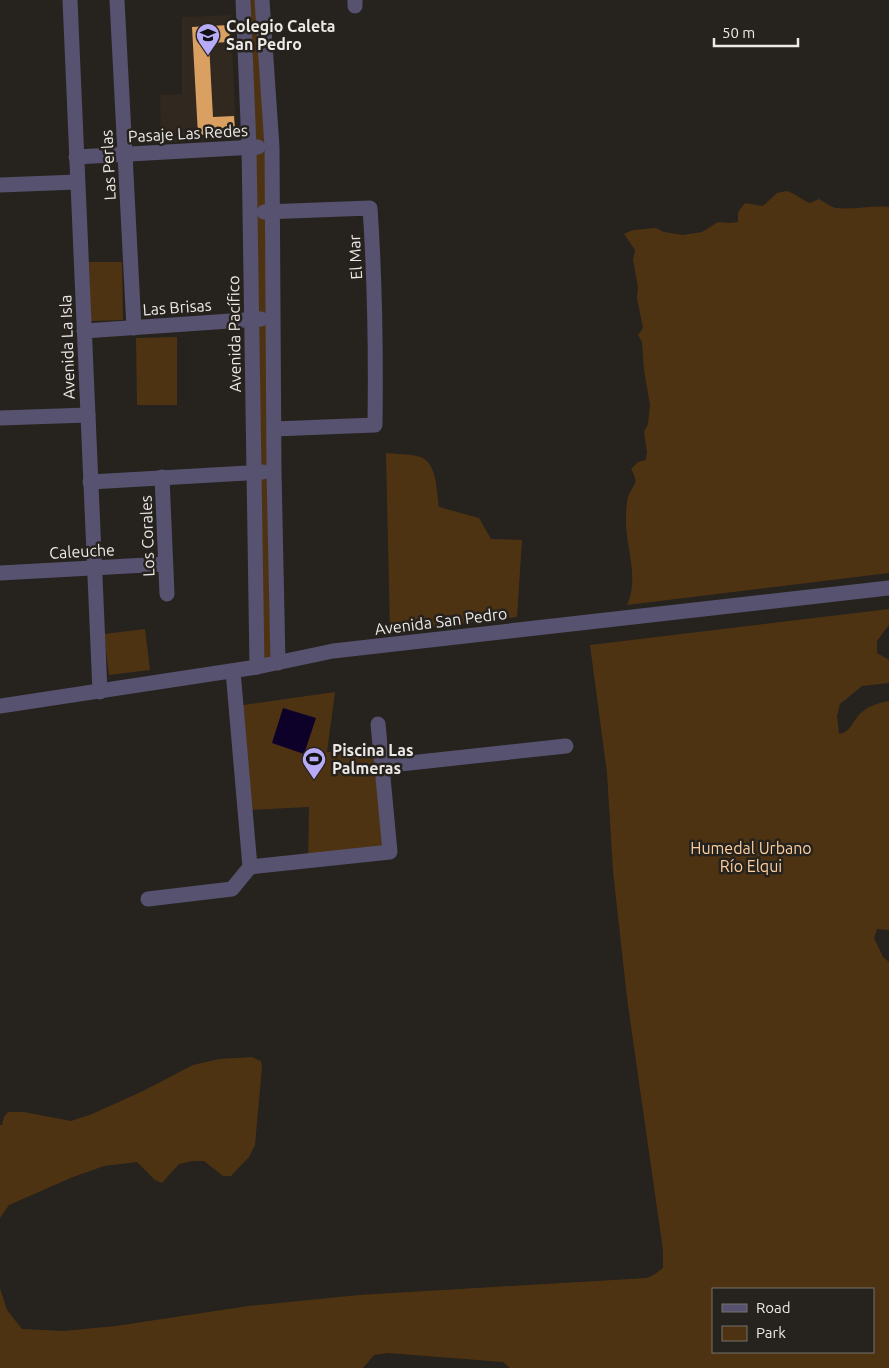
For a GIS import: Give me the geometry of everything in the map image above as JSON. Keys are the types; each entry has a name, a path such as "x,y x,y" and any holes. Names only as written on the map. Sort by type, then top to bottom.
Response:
{"street":[{"name":"Avenida La Isla","path":"70,0 100,692"},
{"name":"Las Perlas","path":"117,0 134,328"},
{"name":"Avenida Pacífico","path":"242,0 249,147 257,667"},
{"path":"262,0 272,147 272,318 278,663"},
{"name":"Pasaje Las Redes","path":"76,158 272,147"},
{"path":"0,184 77,182"},
{"name":"El Mar","path":"250,213 370,208 376,354 375,425 274,429"},
{"name":"Las Brisas","path":"84,332 272,318"},
{"path":"0,418 88,414"},
{"name":"Los Corales","path":"90,482 274,471"},
{"name":"Los Corales","path":"162,477 167,594"},
{"name":"Caleuche","path":"0,573 165,564"},
{"name":"Avenida San Pedro","path":"0,706 233,671 334,652 889,588"},
{"path":"148,899 232,889 250,867 233,671"},
{"path":"250,867 390,852 378,724"},
{"path":"382,766 566,746"}],"shaded area":[{"name":"Colegio Caleta San Pedro","path":"231,15 236,139 161,143 160,95 182,94 182,17"},
{"path":"283,708 316,718 304,754 272,743"}],"green space":[{"path":"247,0 258,0 267,147 274,659 262,662"},
{"path":"787,191 810,203 819,199 836,208 889,207 889,573 627,605 632,585 632,575 626,524 627,503 635,484 634,474 631,469 638,462 646,460 647,452 644,432 648,424 650,405 644,370 642,342 638,335 643,328 637,298 638,287 633,260 635,250 624,234 633,230 656,228 664,232 683,235 702,232 718,222 738,222 738,212 745,203 763,206 777,193"},
{"path":"89,262 122,262 123,320 90,321"},
{"path":"177,337 177,405 137,405 136,338"},
{"path":"386,453 417,456 429,463 435,477 439,507 479,518 491,539 522,540 517,617 390,632"},
{"name":"Humedal Urbano Río Elqui","path":"889,609 889,625 877,641 877,653 889,660 889,683 862,686 840,704 837,716 839,734 847,731 865,710 889,701 889,930 877,929 874,938 883,957 889,962 889,1368 510,1368 503,1362 388,1353 374,1355 363,1368 0,1368 0,1288 7,1310 22,1329 63,1331 116,1326 248,1306 359,1295 647,1278 663,1268 663,1250 627,998 613,871 607,773 590,645"},
{"path":"145,629 150,670 109,675 104,634"},
{"name":"Piscina Las Palmeras","path":"335,692 327,752 384,752 387,856 308,865 309,807 247,810 236,706"},
{"path":"252,1057 261,1061 262,1067 255,1145 249,1157 231,1176 223,1176 204,1161 179,1164 162,1183 155,1180 137,1162 104,1166 73,1177 9,1205 0,1218 0,1125 2,1125 4,1117 8,1112 24,1112 71,1121 92,1114 141,1092 193,1065 219,1059"}],"building":[{"path":"229,25 230,42 209,43 213,117 234,116 235,129 215,130 215,134 198,135 192,27"}],"place":[{"name":"Colegio Caleta San Pedro","path":"208,56"},
{"name":"Piscina Las Palmeras","path":"314,780"}]}
